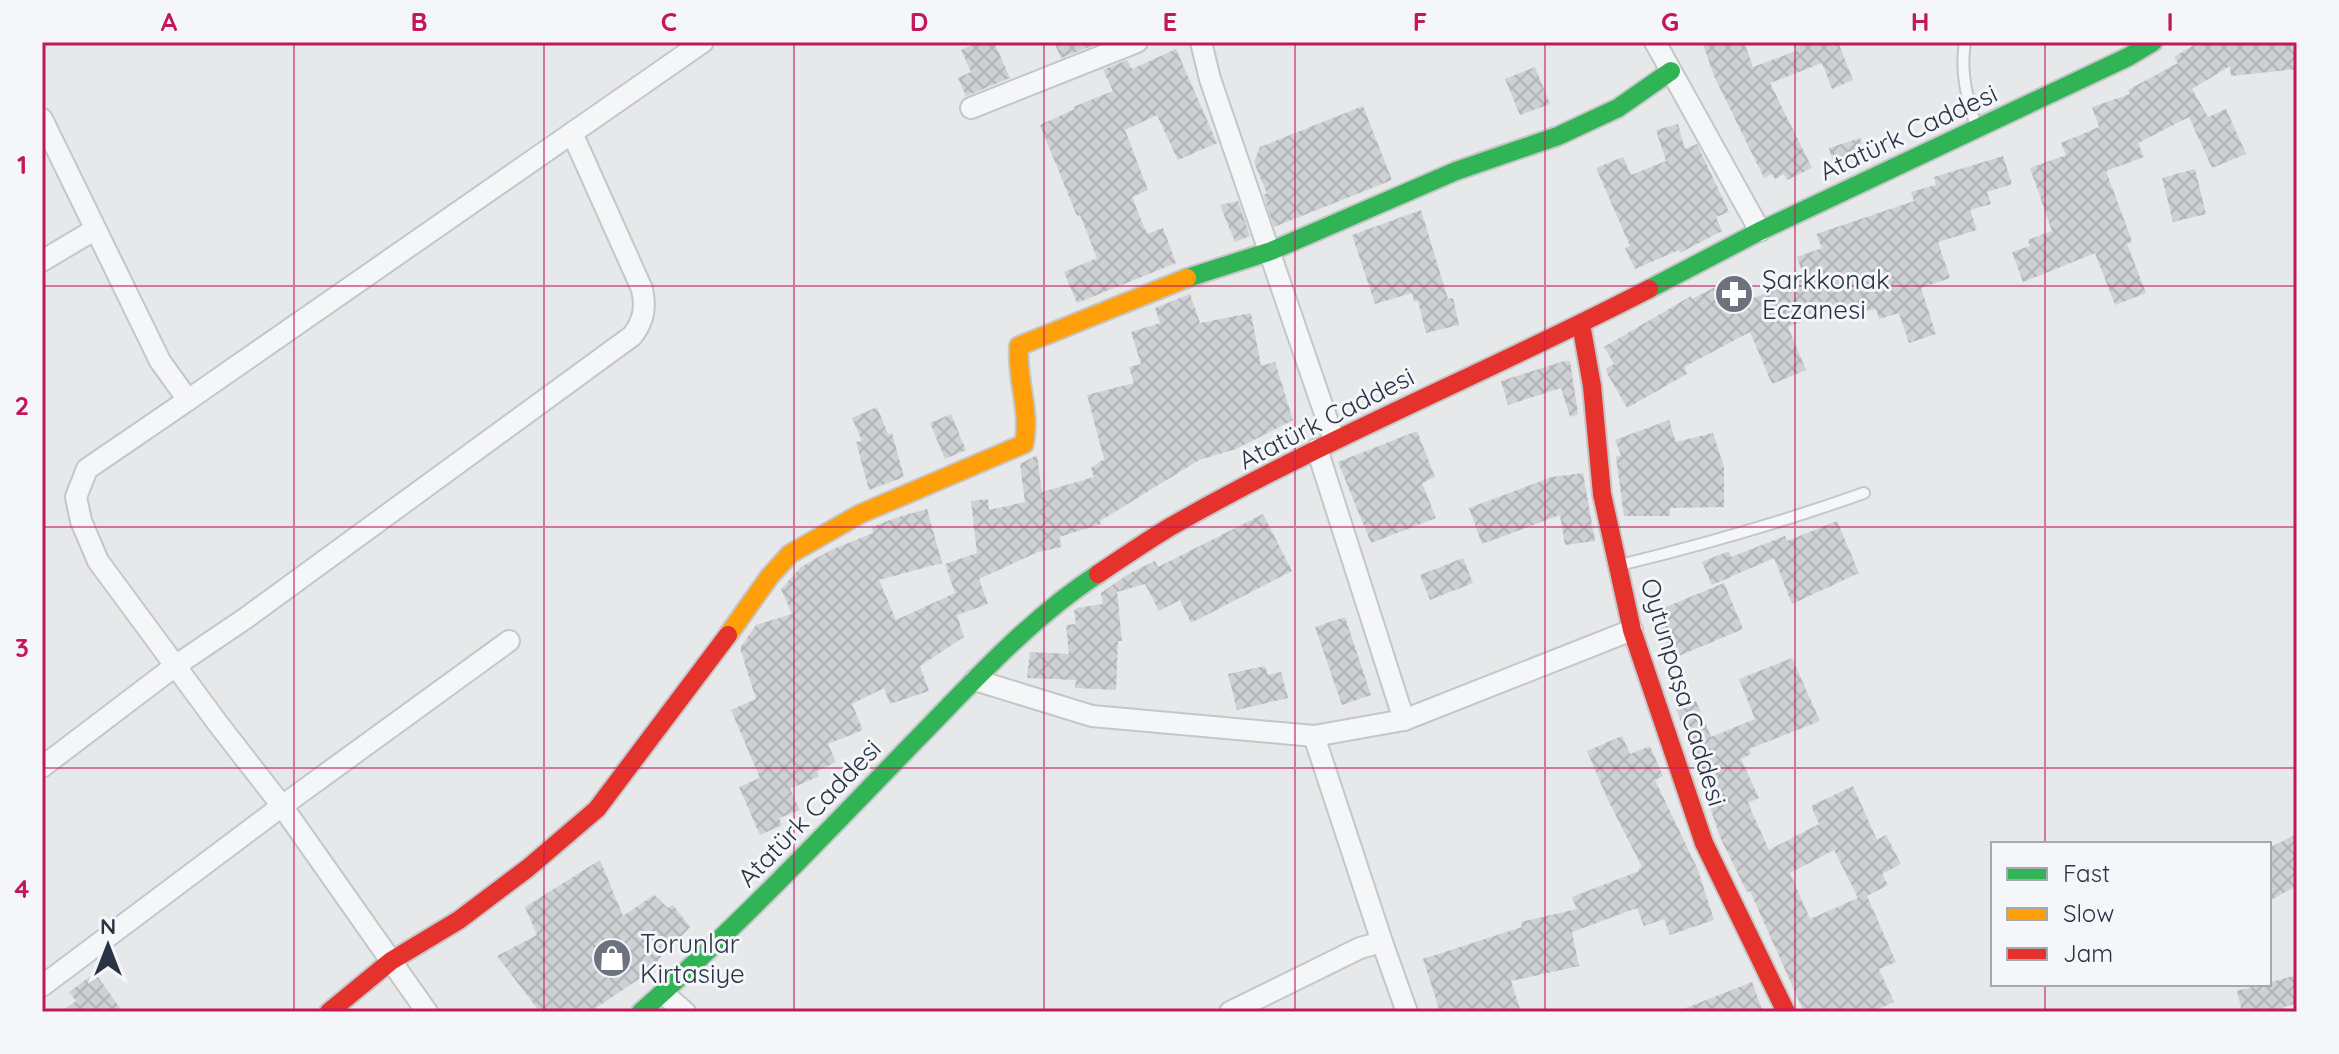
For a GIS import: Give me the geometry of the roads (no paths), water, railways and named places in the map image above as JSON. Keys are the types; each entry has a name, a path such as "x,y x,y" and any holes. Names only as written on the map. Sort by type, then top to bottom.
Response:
{"street":[{"path":"427,1012 282,806 98,561 81,521 76,497 87,469 703,42"},
{"path":"971,108 1137,42"},
{"path":"1201,42 1210,79 1271,251 1404,720"},
{"path":"1655,42 1760,231"},
{"name":"Atatürk Caddesi","path":"641,1012 720,941 975,680 1066,595 1169,528 1325,444 1581,324 1760,231 1977,128 2127,50 2153,42"},
{"path":"329,1012 391,961 459,920 528,868 597,809 689,690 770,576 790,554 860,514 1024,444 1028,431 1016,358 1019,346 1173,282 1271,251 1456,171 1558,136 1618,108 1671,71"},
{"path":"42,119 160,361 188,400"},
{"path":"42,767 175,666 272,600 632,336 645,309 642,289 572,133"},
{"path":"42,261 94,230"},
{"name":"Oytunpaşa Caddesi","path":"1581,324 1592,386 1602,494 1632,630 1704,843 1786,1012"},
{"path":"975,680 1092,716 1314,736 1404,720 1632,630"},
{"path":"42,986 509,641"},
{"path":"1314,736 1407,1012"},
{"path":"1230,1012 1360,948 1382,942"},
{"path":"664,994 685,1012"}],"lane":[{"path":"1965,42 1962,62 1966,97 1977,128"},
{"path":"1618,565 1713,542 1864,493"}],"place":[{"name":"Şarkkonak Eczanesi","path":"1734,294"},
{"name":"Torunlar Kirtasiye","path":"612,958"}]}
